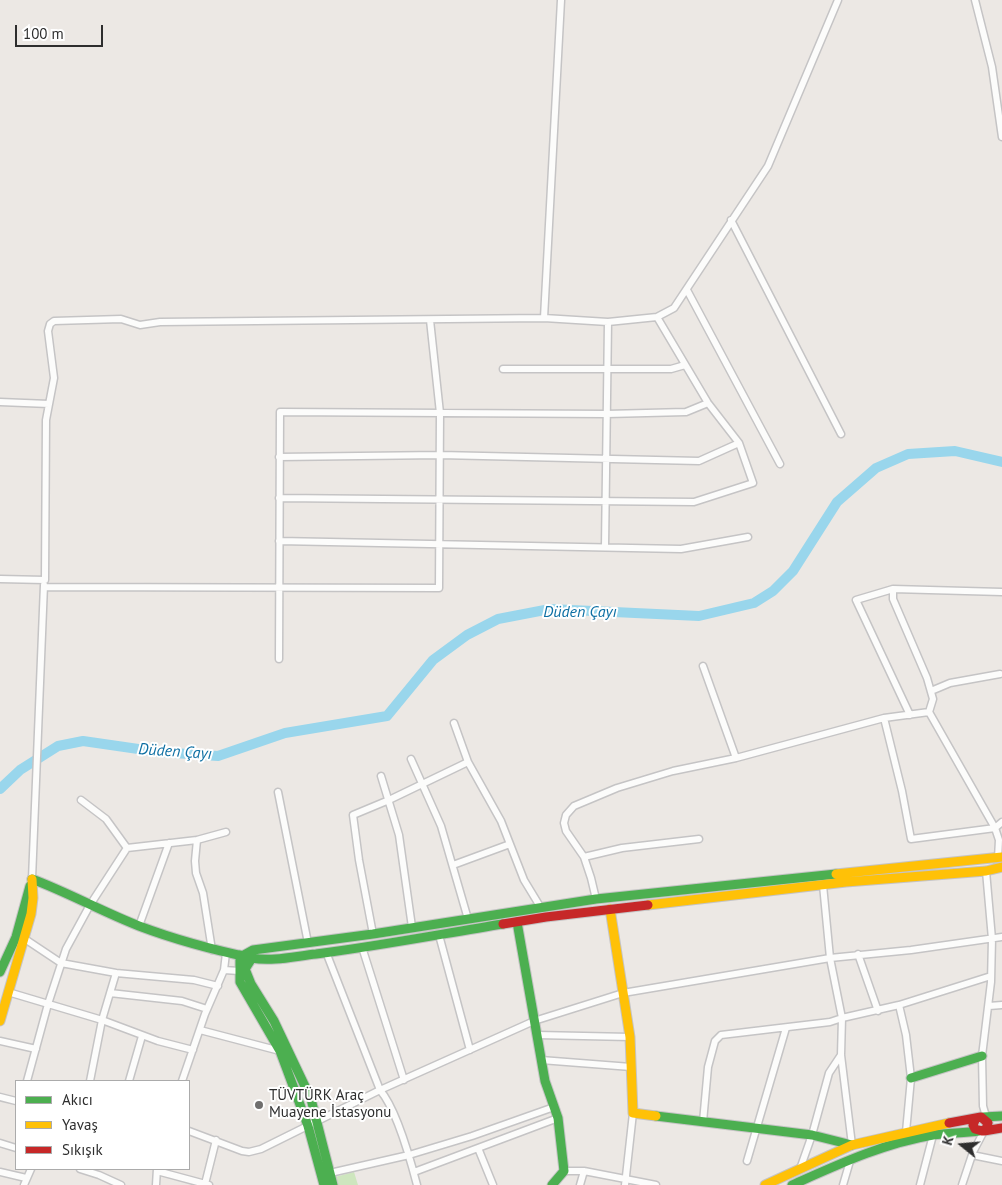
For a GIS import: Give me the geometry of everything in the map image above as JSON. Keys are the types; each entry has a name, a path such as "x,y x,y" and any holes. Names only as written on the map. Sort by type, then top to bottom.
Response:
{"main road":[{"path":"32,879 139,926 178,940 226,953 244,956 271,958 362,947 610,909 823,885 986,871 1001,868 1000,858 596,899 373,934 253,950 244,956 240,982 280,1052 308,1126 324,1185"},
{"path":"0,1021 25,939 33,898 32,879"},
{"path":"1,968 16,937 32,879"},
{"path":"610,909 630,1037 634,1114 812,1135 852,1145"},
{"path":"468,919 470,930"},
{"path":"517,922 545,1081 558,1118 564,1171 552,1185"},
{"path":"242,970 274,1022 311,1099 333,1185"},
{"path":"911,1078 982,1056"},
{"path":"792,1185 903,1142 980,1124 1002,1116"},
{"path":"765,1185 852,1145 906,1132 980,1124 1002,1128"}],"street":[{"path":"544,318 561,0"},
{"path":"32,879 45,584 46,420 54,378 48,330 50,324 54,321 122,319 140,325 160,322 544,318 608,322 657,317 674,308 768,166 838,0"},
{"path":"975,0 992,67 1002,137"},
{"path":"731,220 841,434"},
{"path":"686,290 780,464"},
{"path":"279,498 694,502 752,483 739,443 708,403 657,317"},
{"path":"0,579 45,584 279,588 439,588 440,413 430,320"},
{"path":"605,547 608,322"},
{"path":"504,370 671,369 685,365"},
{"path":"0,402 50,404"},
{"path":"279,659 280,412 607,414 686,412 708,403"},
{"path":"279,458 440,455 699,461 739,443"},
{"path":"279,541 681,549 748,537"},
{"path":"893,589 893,599 931,691 933,699 929,712 995,828 999,840 1000,858"},
{"path":"910,715 856,600 893,589 1002,592"},
{"path":"702,666 736,758"},
{"path":"931,691 950,683 1000,674"},
{"path":"596,899 584,857 566,832 564,823 566,815 574,806 617,788 673,771 736,758 884,718 929,712"},
{"path":"884,718 902,791 910,839 995,828 1002,822"},
{"path":"454,723 468,762 501,821 524,880 541,908"},
{"path":"411,759 441,826 468,919"},
{"path":"373,934 353,816 468,762"},
{"path":"381,776 399,835 412,928"},
{"path":"278,792 308,943"},
{"path":"81,800 106,818 127,848"},
{"path":"127,848 197,840 226,832"},
{"path":"584,857 622,848 700,839"},
{"path":"197,840 196,874 203,893 212,950"},
{"path":"139,926 169,843"},
{"path":"453,865 510,844"},
{"path":"27,1080 48,1004 66,949 90,905 127,848"},
{"path":"962,1185 980,1124 983,1106 982,1056 989,1006 992,939 986,871"},
{"path":"823,885 830,958 842,1018 841,1055 852,1145"},
{"path":"439,935 470,1050"},
{"path":"190,1131 242,1150 250,1152 260,1149 380,1090 534,1021 623,992 830,958 911,950 1002,937"},
{"path":"25,939 61,963 116,973 194,980 218,986"},
{"path":"362,947 404,1080"},
{"path":"326,952 380,1090 388,1099 418,1185"},
{"path":"182,1080 207,1009 224,970 226,953"},
{"path":"858,954 878,1010"},
{"path":"224,970 242,970"},
{"path":"90,1080 102,1020 116,973"},
{"path":"702,1122 708,1067 715,1041 721,1035 830,1022 899,1005 991,976"},
{"path":"8,992 102,1020 142,1036 193,1050"},
{"path":"110,993 182,1001 207,1009"},
{"path":"899,1005 906,1035 911,1078 906,1132"},
{"path":"989,1006 1002,1005"},
{"path":"747,1161 786,1028"},
{"path":"200,1030 280,1052"},
{"path":"537,1035 630,1037"},
{"path":"129,1080 142,1036"},
{"path":"0,1041 36,1048"},
{"path":"800,1170 830,1073 841,1055"},
{"path":"541,1060 631,1068"},
{"path":"293,1084 301,1078"},
{"path":"0,1097 15,1101"},
{"path":"330,1173 409,1155 472,1136 554,1107"},
{"path":"626,1182 634,1114"},
{"path":"414,1172 558,1118"},
{"path":"920,1185 934,1135"},
{"path":"156,1185 157,1170 207,1184 216,1140"},
{"path":"0,1143 15,1148"},
{"path":"478,1148 493,1185"},
{"path":"972,1153 1002,1161"},
{"path":"843,1185 850,1161"},
{"path":"87,1170 100,1172 117,1184"},
{"path":"564,1171 584,1171 626,1182 656,1185"},
{"path":"580,1185 584,1171"},
{"path":"0,1172 25,1181"}],"green space":[{"path":"354,1172 358,1185 337,1185 335,1177"}],"waterway":[{"name":"Düden Çayı","path":"0,789 20,770 58,746 83,741 159,752 218,756 285,733 387,716 433,660 467,635 498,619 550,609 699,616 754,603 773,591 793,571 837,502 876,468 908,454 955,451 1002,462"}],"traffic: fast":[{"path":"244,955 253,950 373,934 596,899 836,874"},
{"path":"32,879 153,931 209,948 260,959 340,951 503,924"},
{"path":"0,972 16,937 30,886"},
{"path":"517,922 545,1081 558,1118 564,1171 552,1185"},
{"path":"240,955 240,982 280,1051 308,1126 324,1185"},
{"path":"252,958 245,969 251,984 274,1021 311,1099 333,1185"},
{"path":"911,1078 982,1056"},
{"path":"656,1116 812,1135 852,1145"},
{"path":"983,1117 1002,1116"},
{"path":"792,1185 897,1143 933,1135 979,1131"}],"traffic: slow":[{"path":"836,874 1002,857"},
{"path":"648,905 846,882 986,871 1002,867"},
{"path":"0,1021 31,914 33,898 32,879"},
{"path":"610,909 630,1037 633,1113 656,1116"},
{"path":"765,1185 852,1145 949,1123"}],"traffic: jam":[{"path":"503,924 648,905"},
{"path":"949,1123 981,1117 988,1123 986,1129 982,1131 975,1129 973,1125 976,1118"},
{"path":"984,1131 1002,1128"}],"place":[{"name":"TÜVTÜRK Araç Muayene İstasyonu","path":"259,1105"}]}
